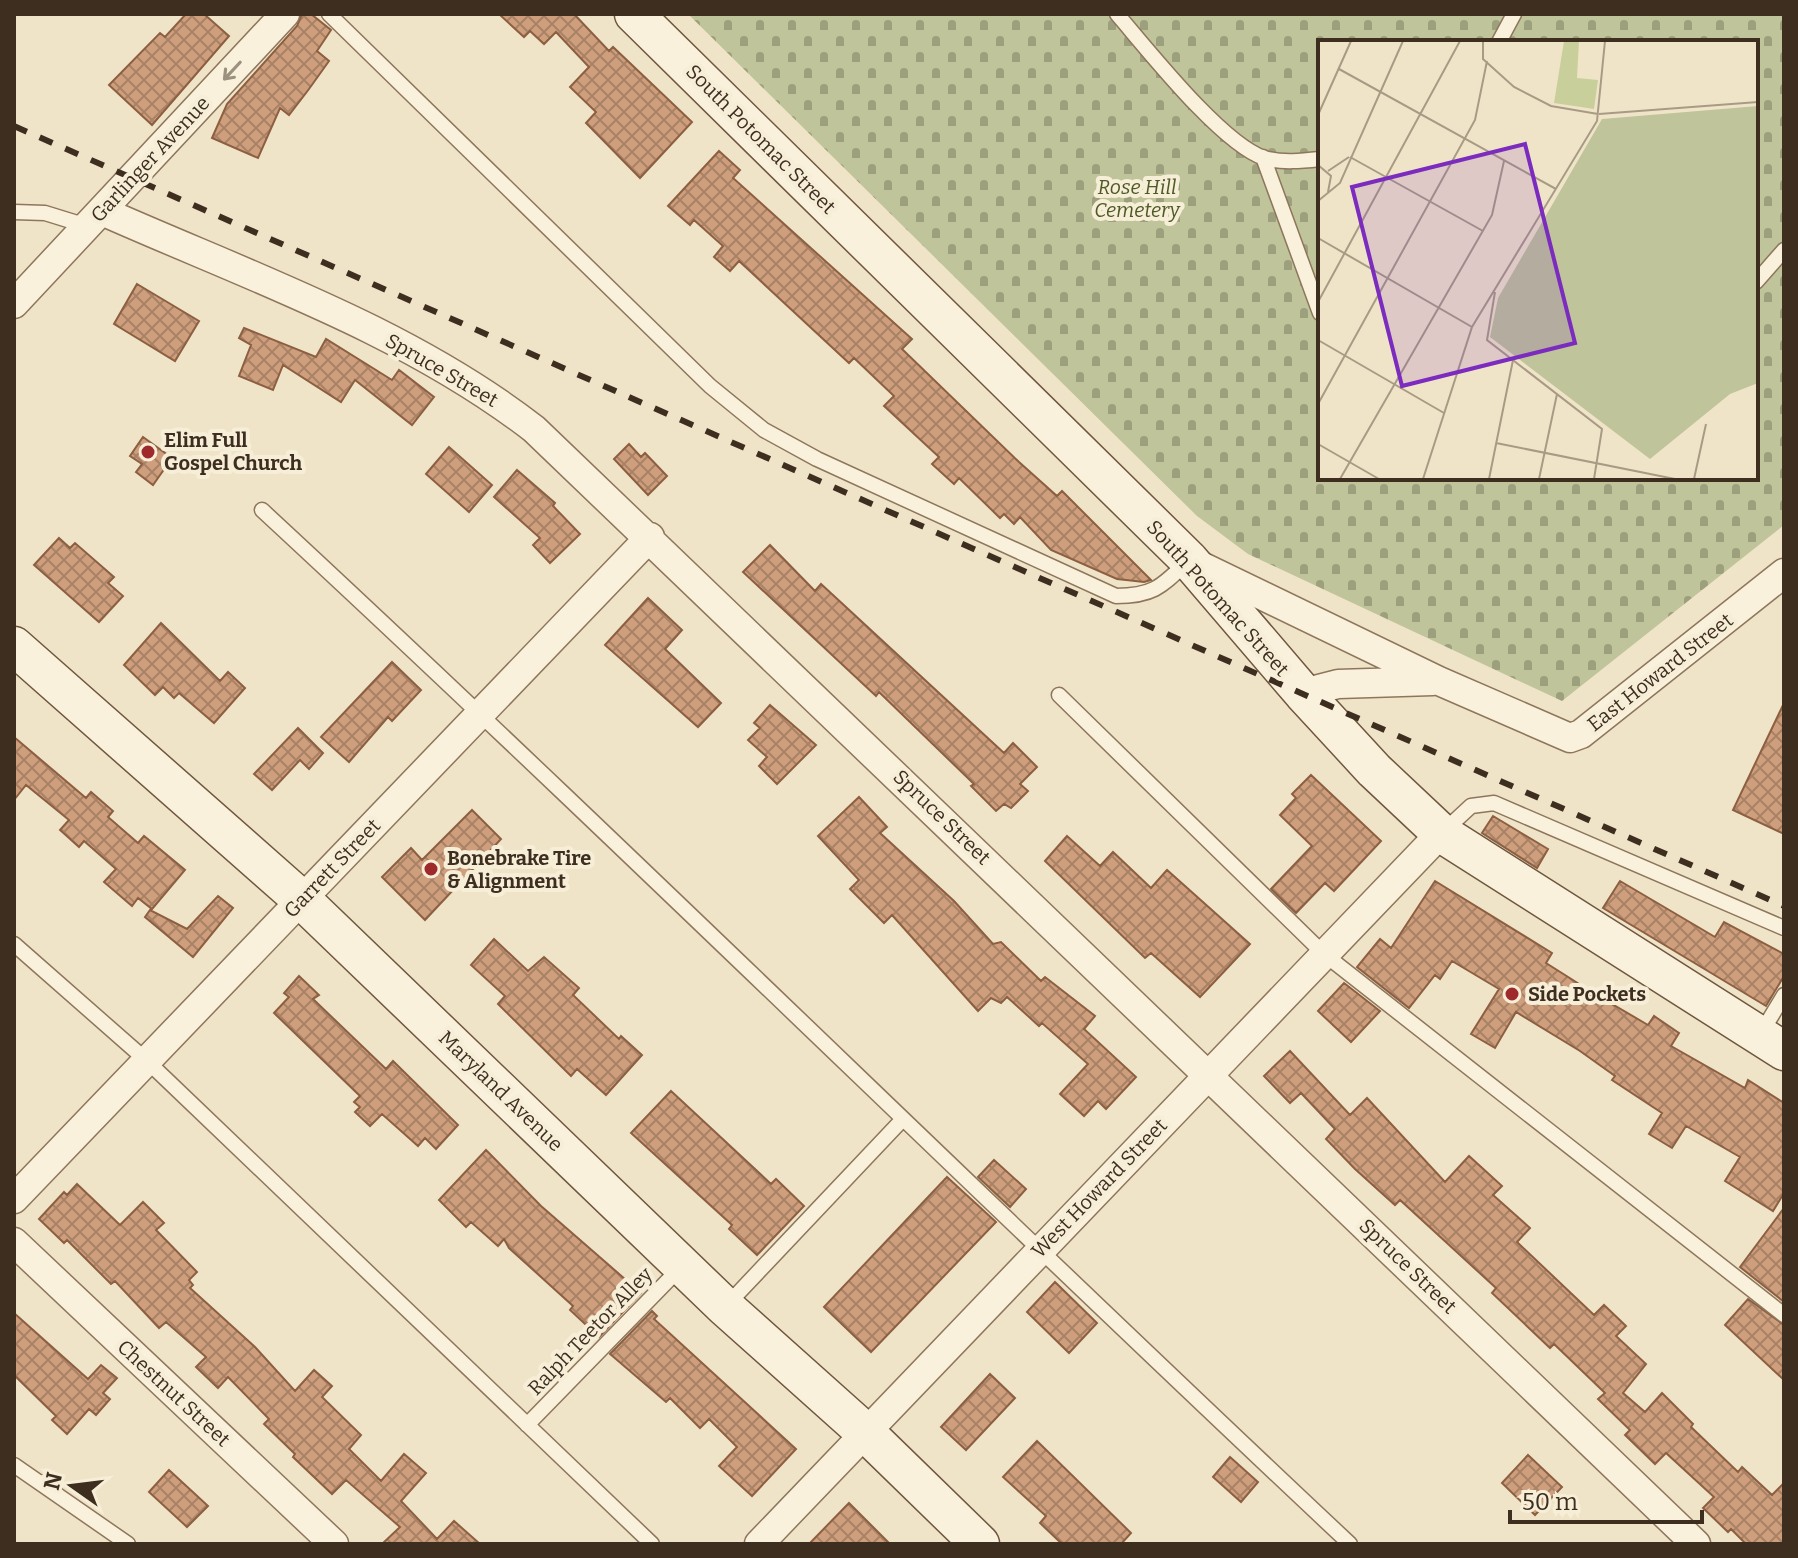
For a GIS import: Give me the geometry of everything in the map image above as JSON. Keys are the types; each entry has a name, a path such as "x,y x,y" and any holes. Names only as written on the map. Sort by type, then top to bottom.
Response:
{"main road":[{"name":"South Potomac Street","path":"634,14 1189,560 1374,770 1441,833 1772,1043"},
{"name":"Maryland Avenue","path":"14,646 302,900 725,1307 866,1433 980,1544"}],"street":[{"name":"Garlinger Avenue","path":"14,304 285,14"},
{"name":"Spruce Street","path":"94,219 372,331 487,393 534,429 1209,1073 1696,1544"},
{"name":"Garrett Street","path":"14,1199 650,537"},
{"name":"East Howard Street","path":"1189,560 1439,681 1557,736 1570,738 1581,734 1784,573"},
{"name":"East Howard Street","path":"1303,693 1338,684 1439,681"},
{"name":"West Howard Street","path":"759,1544 1441,833"},
{"name":"Chestnut Street","path":"14,1242 334,1544"}],"lane":[{"path":"329,14 710,386 764,430 817,459 1116,596 1137,596 1158,590 1189,560"},
{"path":"1117,14 1224,131 1263,157 1296,162 1318,159"},
{"path":"1500,40 1514,14"},
{"path":"1263,157 1318,308"},
{"path":"14,212 94,219"},
{"path":"1758,280 1784,250"},
{"path":"262,510 481,712 1039,1252 1350,1544"},
{"path":"1059,695 1324,954 1784,1315"},
{"path":"1441,833 1471,806 1494,803 1784,928"},
{"path":"14,944 146,1060 652,1544"},
{"path":"1772,1043 1784,995"},
{"path":"725,1307 902,1120"},
{"name":"Ralph Teetor Alley","path":"527,1425 682,1265"},
{"path":"14,1465 128,1544"}],"green space":[{"name":"Rose Hill Cemetery","path":"688,14 1784,14 1784,525 1562,701 1248,554 1197,516"}],"building":[{"path":"186,14 204,14 229,36 152,125 109,85 160,33 165,37"},
{"path":"302,14 311,14 331,30 317,51 329,61 309,89 289,115 280,108 258,158 212,138 227,104 297,26"},
{"path":"499,14 574,14 609,51 613,47 692,122 640,178 586,123 596,112 570,87 589,67 556,32 544,44 530,31 524,37"},
{"path":"719,151 740,170 733,178 912,339 902,349 1057,496 1062,491 1151,580 1117,579 1051,550 1020,517 1014,524 1004,514 1000,518 959,478 954,484 932,464 939,457 884,406 894,396 854,358 849,363 739,261 730,271 714,257 723,246 694,220 690,225 668,206"},
{"path":"137,284 199,321 175,361 114,324"},
{"path":"244,328 316,357 326,339 392,380 399,370 434,397 412,425 355,380 341,402 283,365 273,390 239,376 251,345 239,338"},
{"name":"Elim Full Gospel Church","path":"143,437 172,458 153,485 136,472 142,464 130,456"},
{"path":"629,444 641,457 645,453 667,476 648,495 614,459"},
{"path":"449,447 492,485 469,512 426,474"},
{"path":"517,470 555,503 553,506 580,534 550,563 533,545 540,538 494,497"},
{"path":"59,538 70,548 75,543 114,577 108,583 123,596 99,622 34,565"},
{"path":"770,545 815,591 821,584 1004,753 1013,743 1037,767 1020,784 1028,791 1011,808 1004,804 996,811 971,786 974,784 879,692 876,696 743,572"},
{"path":"648,598 682,630 665,649 721,703 698,727 605,645"},
{"path":"161,623 220,681 228,672 245,688 214,723 179,693 174,698 163,687 155,695 124,665"},
{"path":"392,662 421,690 392,721 388,717 349,762 321,737"},
{"path":"1784,703 1784,834 1733,810"},
{"path":"770,705 816,745 777,784 759,766 767,757 748,740 760,728 754,723"},
{"path":"298,728 323,753 309,769 300,760 272,790 254,774"},
{"path":"14,737 86,798 91,792 113,811 108,817 138,843 144,836 185,870 152,909 138,898 132,906 104,882 116,869 84,841 79,847 60,830 69,820 26,785 14,800"},
{"path":"1311,775 1381,841 1334,891 1325,883 1296,913 1271,889 1312,846 1280,815 1296,798 1292,794"},
{"path":"859,797 887,827 880,833 954,901 993,944 1001,942 1041,981 1045,977 1095,1016 1084,1029 1136,1077 1106,1109 1098,1101 1084,1116 1060,1094 1088,1064 1042,1023 1039,1026 1007,997 1001,1003 991,998 978,1011 892,915 884,923 850,889 859,880 818,836"},
{"name":"Bonebrake Tire & Alignment","path":"472,810 501,839 425,920 382,877 411,848 422,860"},
{"path":"1493,816 1548,849 1537,868 1482,833"},
{"path":"1067,836 1100,866 1113,852 1151,888 1167,870 1250,944 1200,997 1151,953 1145,958 1045,861"},
{"path":"1435,881 1552,953 1546,963 1595,994 1648,1025 1654,1016 1679,1033 1671,1046 1745,1088 1748,1080 1784,1103 1784,1193 1773,1211 1725,1181 1740,1157 1686,1126 1672,1148 1649,1134 1662,1113 1612,1080 1615,1076 1580,1051 1516,1012 1495,1048 1471,1034 1499,989 1452,961 1440,979 1435,975 1409,1008 1357,967 1380,939 1391,948"},
{"path":"1620,881 1715,937 1724,922 1784,954 1784,976 1766,1006 1603,908"},
{"path":"218,896 233,908 193,957 145,917 150,910 187,929"},
{"path":"494,939 528,971 544,957 579,988 573,995 619,1039 621,1036 642,1055 606,1095 577,1069 571,1076 498,1004 505,996 471,965"},
{"path":"299,976 319,995 313,999 386,1069 393,1061 458,1125 436,1149 425,1138 418,1146 382,1114 370,1126 355,1112 360,1107 354,1102 360,1096 274,1013 289,997 284,993"},
{"path":"1344,983 1380,1011 1351,1042 1318,1011"},
{"path":"1290,1051 1350,1115 1367,1098 1445,1182 1469,1156 1502,1186 1493,1195 1530,1228 1517,1242 1594,1315 1604,1305 1626,1326 1616,1336 1646,1364 1623,1393 1645,1412 1662,1393 1693,1424 1691,1427 1738,1472 1742,1467 1772,1495 1784,1483 1784,1544 1746,1544 1731,1529 1728,1532 1703,1508 1714,1497 1666,1453 1655,1464 1625,1435 1630,1430 1598,1399 1605,1393 1554,1344 1550,1348 1492,1293 1496,1288 1400,1200 1395,1205 1355,1169 1326,1139 1335,1129 1301,1093 1290,1103 1264,1076"},
{"path":"671,1091 771,1184 776,1179 804,1206 757,1255 729,1229 732,1225 631,1133"},
{"path":"486,1150 541,1206 641,1293 599,1337 570,1310 573,1306 509,1248 504,1239 498,1246 471,1222 466,1227 439,1200"},
{"path":"994,1160 1026,1189 1010,1207 978,1177"},
{"path":"947,1177 996,1222 871,1352 824,1307"},
{"path":"77,1184 120,1225 143,1202 164,1223 156,1230 197,1272 189,1280 193,1285 190,1288 255,1347 295,1391 314,1370 332,1386 322,1397 361,1435 349,1449 381,1481 404,1454 426,1473 401,1501 437,1539 454,1521 480,1544 382,1544 400,1527 346,1480 332,1494 293,1457 295,1454 264,1424 269,1419 228,1377 218,1388 196,1367 206,1357 166,1322 159,1328 115,1281 111,1284 67,1240 64,1243 39,1219 64,1192 67,1195"},
{"path":"1784,1208 1784,1302 1740,1267"},
{"path":"1055,1282 1097,1323 1069,1353 1027,1312"},
{"path":"1748,1299 1784,1325 1784,1380 1725,1325"},
{"path":"652,1311 657,1316 654,1319 796,1449 752,1496 719,1466 737,1447 709,1419 700,1428 670,1398 666,1402 610,1354"},
{"path":"14,1313 88,1379 101,1365 117,1378 103,1393 110,1399 96,1415 89,1409 67,1434 52,1420 56,1416 14,1375"},
{"path":"990,1374 1015,1398 966,1450 941,1427"},
{"path":"1037,1441 1131,1533 1121,1544 1062,1544 1040,1523 1046,1516 1003,1477"},
{"path":"1528,1455 1562,1487 1535,1515 1502,1483"},
{"path":"1230,1457 1258,1482 1241,1502 1213,1477"},
{"path":"169,1470 208,1506 187,1527 149,1492"},
{"path":"849,1503 890,1544 809,1544"}],"railway":[{"path":"14,126 1784,906"}],"place":[{"name":"Elim Full Gospel Church","path":"148,452"},
{"name":"Bonebrake Tire & Alignment","path":"431,869"},
{"name":"Side Pockets","path":"1512,994"}]}
